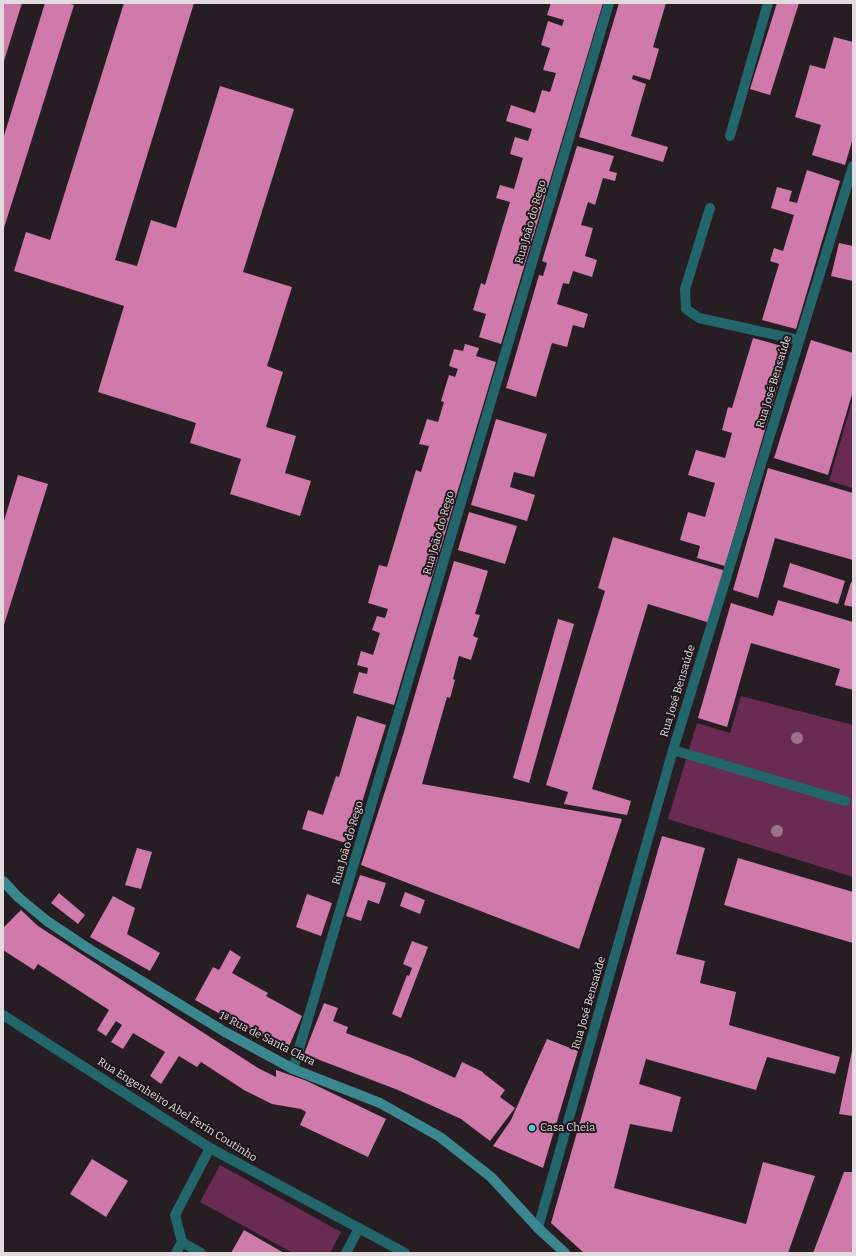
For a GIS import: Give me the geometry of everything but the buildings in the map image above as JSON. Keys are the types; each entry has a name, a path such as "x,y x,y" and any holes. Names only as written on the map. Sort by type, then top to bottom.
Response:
{"main road":[{"name":"1ª Rua de Santa Clara","path":"3,881 18,897 47,921 89,950 225,1032 293,1069 380,1103 440,1137 491,1177 538,1228 565,1253"}],"street":[{"name":"Rua João do Rego","path":"293,1069 609,3"},
{"path":"730,136 768,3"},
{"name":"Rua José Bensaúde","path":"538,1228 673,750 853,166"},
{"path":"710,208 685,289 686,309 698,318 799,340"},
{"path":"673,750 845,801"},
{"name":"Rua Engenheiro Abel Ferin Coutinho","path":"3,1015 210,1148 405,1253"},
{"path":"176,1253 182,1242 175,1215 210,1148"},
{"path":"346,1253 359,1228"},
{"path":"182,1242 201,1253"}],"shaded area":[{"path":"853,398 853,488 829,481"},
{"path":"741,696 853,725 853,877 668,819 697,723 730,733"},
{"path":"220,1165 341,1232 330,1253 293,1253 200,1202"}],"place":[{"name":"Casa Cheia","path":"532,1128"}]}
